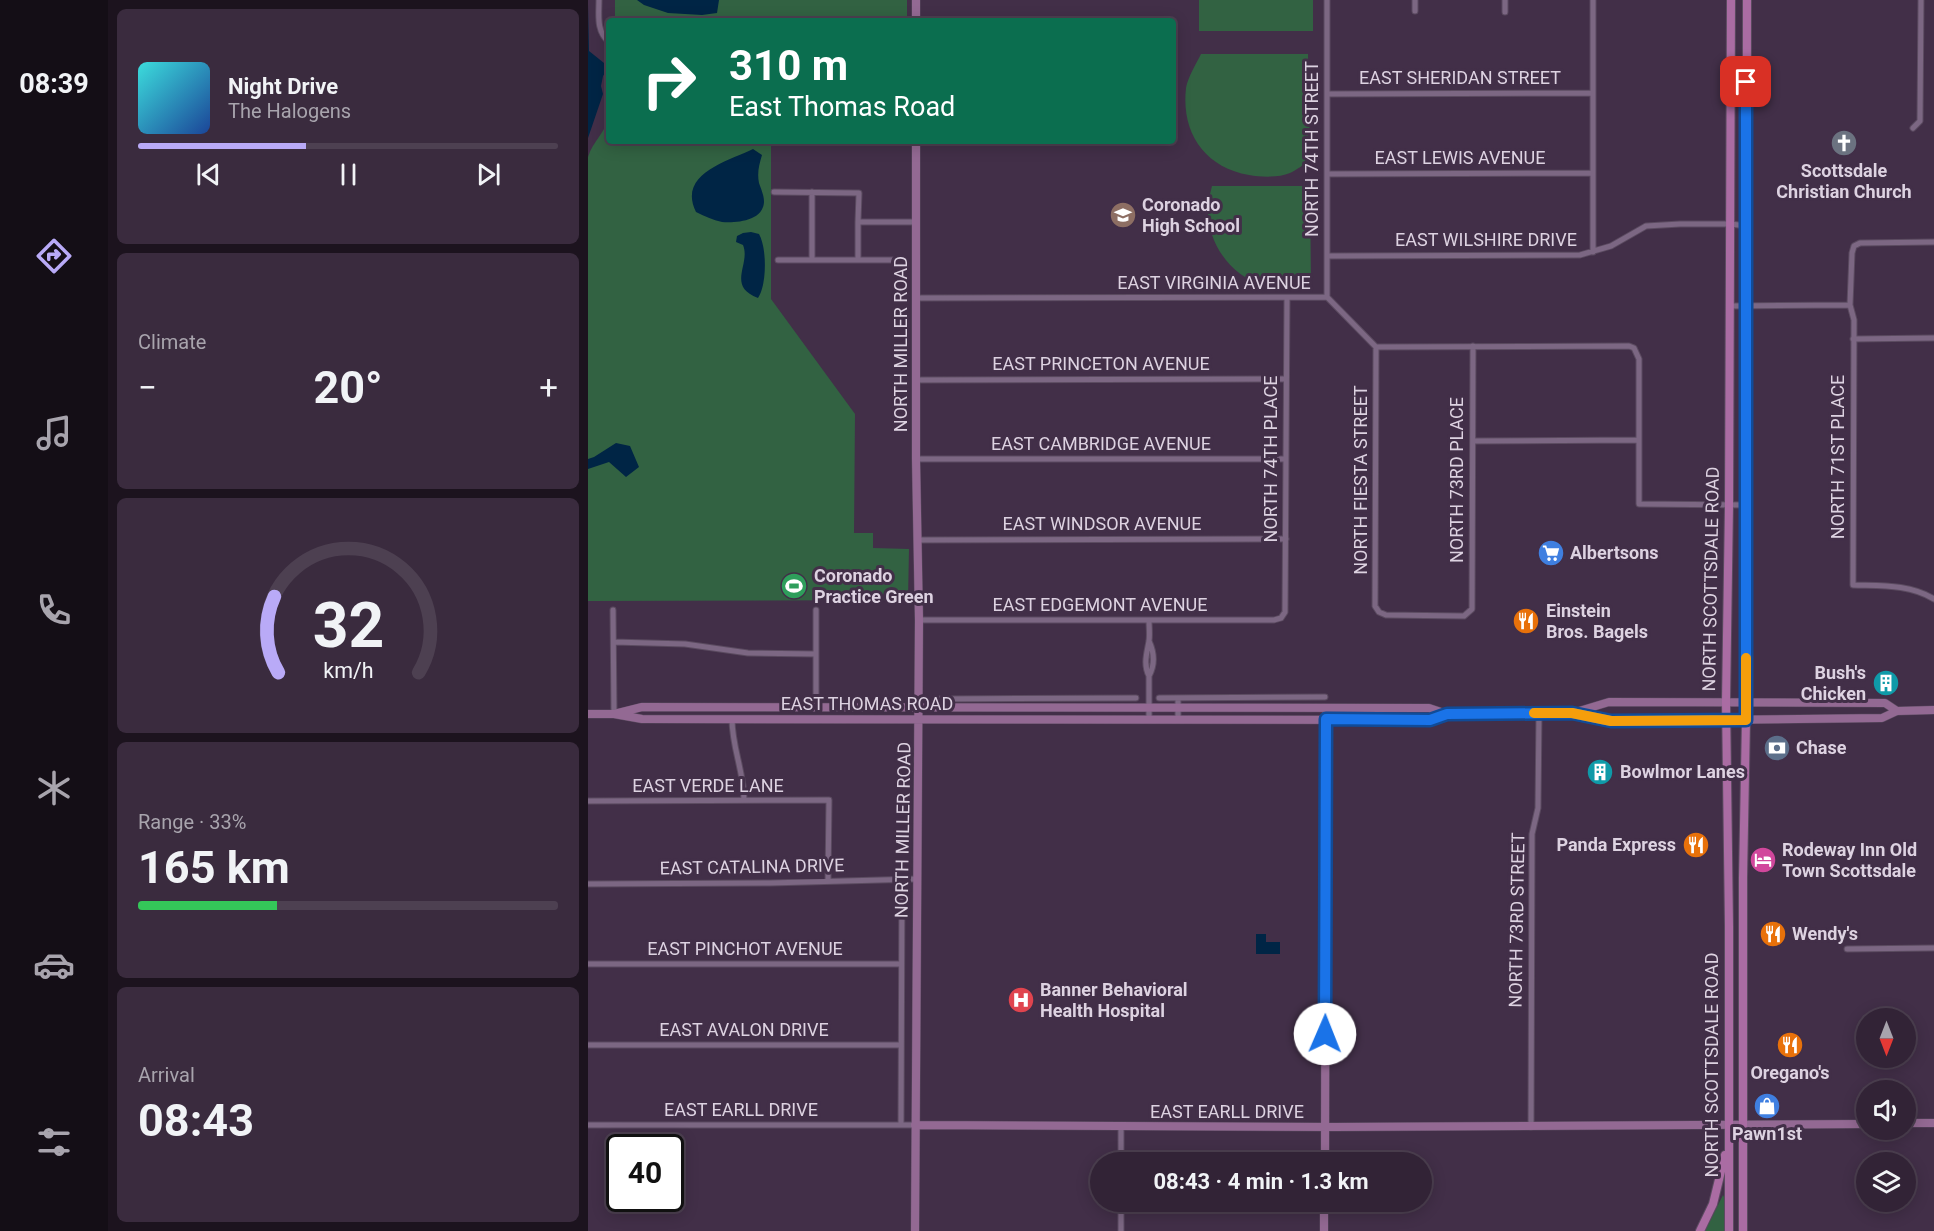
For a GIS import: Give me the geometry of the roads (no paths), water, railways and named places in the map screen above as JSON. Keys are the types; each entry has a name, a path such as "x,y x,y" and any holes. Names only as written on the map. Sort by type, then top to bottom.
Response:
{"main road":[{"name":"NORTH SCOTTSDALE ROAD","path":"1729,1231 1726,702 1731,0"},
{"name":"NORTH SCOTTSDALE ROAD","path":"1743,1231 1747,0"},
{"path":"1728,546 1745,546"},
{"path":"1700,1231 1717,1194 1728,1139"}],"street":[{"path":"599,0 600,30 606,38"},
{"path":"916,0 916,18"},
{"name":"NORTH 74TH STREET","path":"1327,0 1327,297"},
{"path":"1415,0 1415,11"},
{"path":"1505,0 1505,12"},
{"path":"1593,0 1593,252"},
{"path":"1912,128 1920,121 1921,0"},
{"name":"EAST SHERIDAN STREET","path":"1328,94 1592,93"},
{"name":"NORTH MILLER ROAD","path":"915,1231 919,719 916,144"},
{"name":"EAST LEWIS AVENUE","path":"1328,174 1593,173"},
{"path":"774,192 859,193 858,260"},
{"path":"812,192 812,260"},
{"path":"858,222 916,222"},
{"name":"EAST WILSHIRE DRIVE","path":"1327,256 1580,255 1611,246 1646,226 1731,224 1746,226"},
{"name":"NORTH 71ST PLACE","path":"1934,242 1860,243 1854,246 1850,305 1854,320 1853,585 1908,588 1934,599"},
{"path":"778,260 894,260"},
{"name":"EAST VIRGINIA AVENUE","path":"917,298 1327,297 1376,347"},
{"name":"NORTH 74TH PLACE","path":"1281,618 1285,612 1287,298"},
{"path":"1730,306 1850,305"},
{"path":"1853,339 1934,338"},
{"path":"1376,347 1624,345 1634,348 1639,359 1640,504 1746,505"},
{"name":"NORTH 73RD PLACE","path":"1469,613 1472,609 1473,346"},
{"name":"NORTH FIESTA STREET","path":"1376,347 1376,606 1379,612 1386,615 1464,616 1469,613"},
{"name":"EAST PRINCETON AVENUE","path":"916,380 1286,379"},
{"path":"1473,441 1638,440"},
{"name":"EAST CAMBRIDGE AVENUE","path":"916,459 1286,459"},
{"name":"EAST WINDSOR AVENUE","path":"918,540 1286,539"},
{"path":"614,610 614,714"},
{"path":"816,610 816,708"},
{"name":"EAST EDGEMONT AVENUE","path":"919,620 1274,620 1281,618"},
{"path":"1149,620 1146,655 1146,669 1149,676 1149,719"},
{"path":"614,642 685,644 748,653 816,654"},
{"path":"1273,697 1273,708"},
{"path":"1159,698 1325,697"},
{"path":"1121,698 1121,719"},
{"name":"EAST THOMAS ROAD","path":"938,699 1136,698"},
{"path":"1178,698 1178,719"},
{"path":"985,699 985,708"},
{"name":"EAST THOMAS ROAD","path":"1572,713 1610,702 1885,703 1897,711"},
{"name":"EAST THOMAS ROAD","path":"614,714 642,707 1430,708 1447,714"},
{"path":"1325,1152 1326,708"},
{"name":"EAST THOMAS ROAD","path":"588,714 614,714 642,719 1430,720 1447,714 1572,713 1611,721 1882,718 1897,711 1934,710"},
{"name":"NORTH 73RD STREET","path":"1531,1127 1532,834 1538,808 1539,713"},
{"path":"732,719 733,743 743,776 744,800"},
{"name":"EAST VERDE LANE","path":"588,801 829,800 828,880"},
{"name":"NORTH MILLER ROAD","path":"901,1125 902,879"},
{"name":"EAST CATALINA DRIVE","path":"588,884 917,879"},
{"path":"1847,949 1934,948"},
{"name":"EAST PINCHOT AVENUE","path":"588,964 901,964"},
{"name":"EAST AVALON DRIVE","path":"588,1044 900,1045"},
{"path":"1916,1124 1934,1123"},
{"name":"EAST EARLL DRIVE","path":"588,1125 1531,1127 1856,1124"},
{"path":"1121,1127 1121,1152"},
{"path":"1121,1212 1121,1231"},
{"path":"1324,1212 1324,1231"}],"water":[{"path":"637,0 719,0 717,13 702,15 668,13 644,5"},
{"path":"588,5 589,51 606,65 606,72 601,86 603,94 588,138"},
{"path":"753,149 762,155 758,176 764,202 759,213 742,221 722,222 696,212 692,199 693,188 699,179 719,164"},
{"path":"751,232 759,234 765,257 763,284 758,298 748,293 743,287 741,281 745,252 743,245 736,242 737,236"},
{"path":"616,443 630,446 639,467 626,477 609,462 588,469 588,459"},
{"path":"1256,934 1266,934 1266,942 1280,942 1280,954 1256,954"}],"place":[{"name":"Scottsdale Christian Church","path":"1844,143"},
{"name":"Coronado High School","path":"1123,215"},
{"name":"Albertsons","path":"1551,553"},
{"name":"Coronado Practice Green","path":"794,586"},
{"name":"Einstein Bros. Bagels","path":"1526,621"},
{"name":"Bush's Chicken","path":"1886,683"},
{"name":"Chase","path":"1777,748"},
{"name":"Bowlmor Lanes","path":"1600,772"},
{"name":"Panda Express","path":"1696,845"},
{"name":"Rodeway Inn Old Town Scottsdale","path":"1763,860"},
{"name":"Wendy's","path":"1773,934"},
{"name":"Banner Behavioral Health Hospital","path":"1021,1000"},
{"name":"Oregano's","path":"1790,1045"},
{"name":"Pawn1st","path":"1767,1106"}]}
